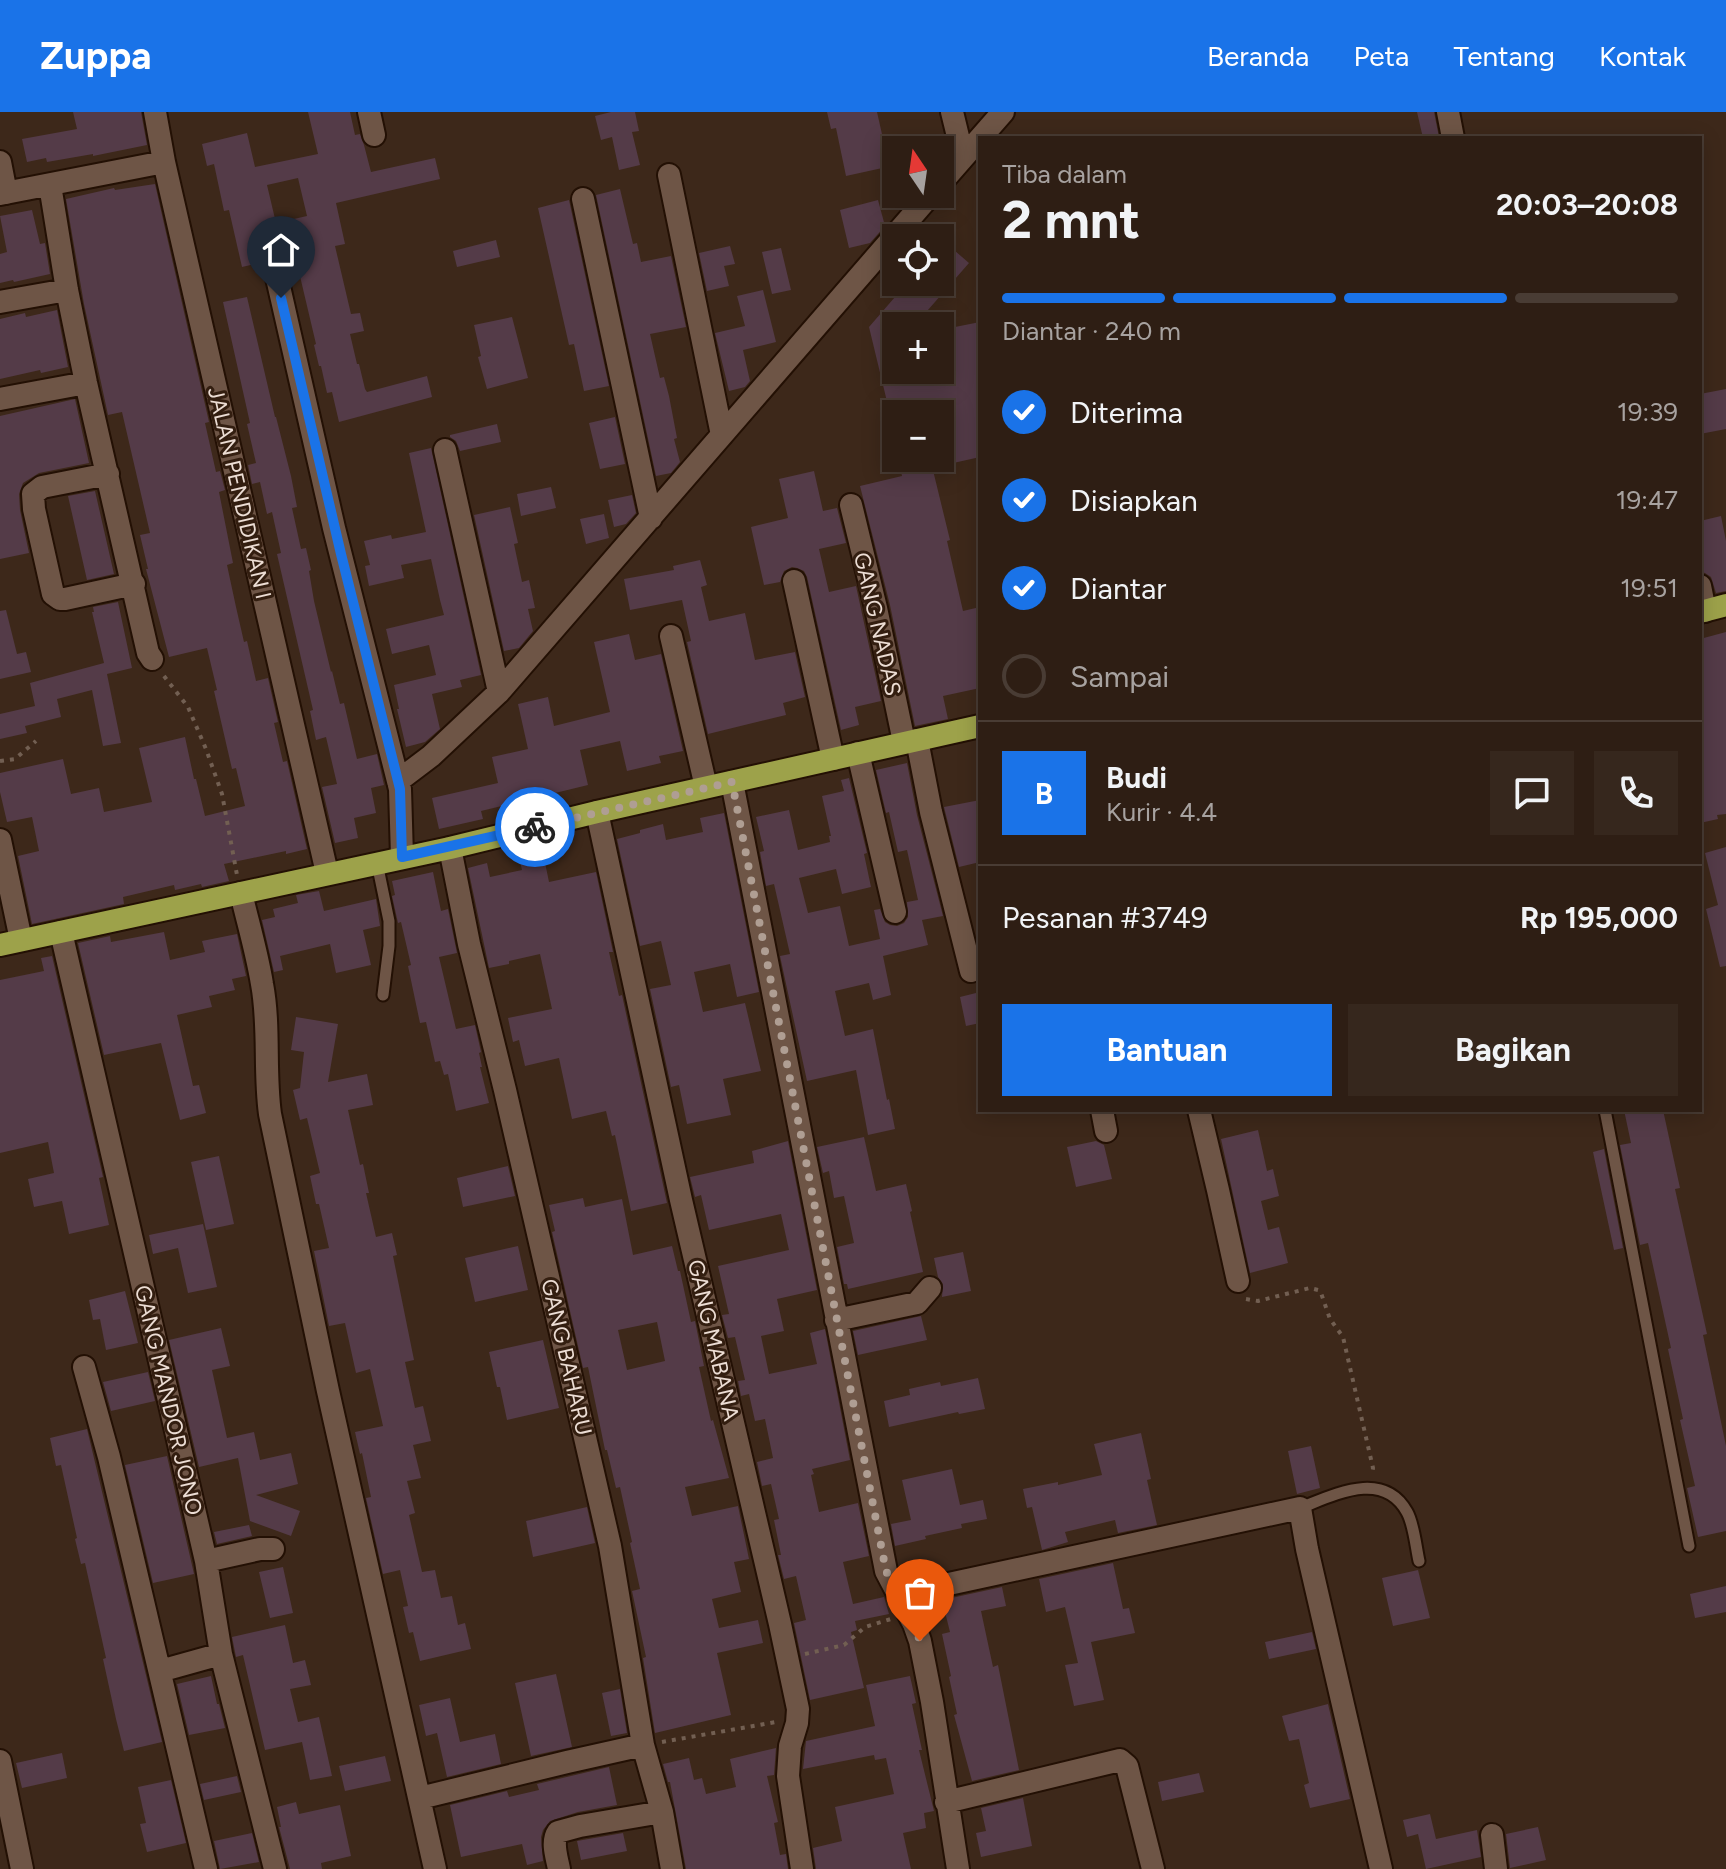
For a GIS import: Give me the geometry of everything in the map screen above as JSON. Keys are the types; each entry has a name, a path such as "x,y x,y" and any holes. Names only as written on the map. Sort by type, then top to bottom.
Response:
{"highway":[{"path":"11,942 450,848 978,726"}],"street":[{"name":"JALAN PENDIDIKAN I","path":"155,112 327,873"},
{"path":"369,112 374,135"},
{"path":"952,112 963,157"},
{"path":"982,136 1003,112"},
{"path":"1448,112 1453,136"},
{"path":"954,168 978,140"},
{"path":"0,162 3,194 164,162"},
{"path":"669,175 722,435"},
{"path":"50,185 86,383 148,653 152,659"},
{"path":"583,199 651,518"},
{"path":"399,785 499,692 919,208"},
{"path":"275,269 338,543 399,785 402,857"},
{"path":"0,302 67,290"},
{"path":"0,399 86,383"},
{"path":"445,450 499,692"},
{"path":"108,474 42,487 33,494 53,594 65,599 134,584"},
{"name":"GANG NADAS","path":"851,505 971,971"},
{"path":"794,581 833,759"},
{"path":"1702,591 1710,609"},
{"path":"671,636 706,787"},
{"path":"858,753 895,912"},
{"path":"732,782 886,1571 914,1624 923,1656 958,1869"},
{"name":"GANG MABANA","path":"597,812 681,1200 787,1658 798,1718 790,1746 788,1776 802,1869"},
{"path":"0,840 11,942"},
{"name":"GANG BAHARU","path":"450,848 469,944 610,1546 643,1745 662,1812 672,1869"},
{"path":"241,893 263,985 266,1087 270,1114 328,1391 435,1869"},
{"name":"GANG MANDOR JONO","path":"61,932 206,1561 221,1654 275,1869"},
{"path":"1199,1112 1238,1281"},
{"path":"836,1320 917,1303 930,1288"},
{"path":"84,1367 109,1457 206,1869"},
{"path":"903,1605 1300,1508 1381,1869"},
{"path":"206,1561 273,1549"},
{"path":"160,1671 221,1654"},
{"path":"420,1798 643,1745"},
{"path":"946,1802 1114,1760 1123,1761 1127,1766 1153,1869"},
{"path":"0,1761 22,1869"},
{"path":"559,1869 555,1843 558,1832 662,1812"},
{"path":"1492,1835 1496,1869"}],"lane":[{"path":"366,866 389,921 383,995"},
{"path":"1605,1112 1689,1546"},
{"path":"1300,1508 1358,1487 1393,1495 1408,1513 1419,1561"}],"path":[{"path":"152,659 188,707 206,749 222,794 241,893"},
{"path":"0,761 15,759 36,741"},
{"path":"1238,1281 1243,1297 1253,1302 1310,1288 1321,1293 1330,1319 1343,1337 1373,1468 1373,1474 1358,1487"},
{"path":"787,1658 844,1645 865,1627 903,1605"},
{"path":"643,1745 798,1718"}],"building":[{"path":"73,112 141,112 147,145 93,156 27,162 22,139 77,129"},
{"path":"308,112 350,112 355,135 360,134 371,172 435,158 440,179 336,203 345,244 335,246 351,314 360,313 364,331 350,334 365,389 367,392 427,376 432,397 339,422 332,392 327,393 319,366 295,255 283,258 271,256 263,262 242,267 229,210 224,211 214,164 207,166 202,144 247,133 255,167 318,154","holes":["298,178 307,216 276,223 267,185"]},
{"path":"635,112 639,131 632,132 640,165 619,170 612,137 601,140 595,116"},
{"path":"827,112 877,112 882,136 882,168 846,176 836,128 831,129"},
{"path":"1417,112 1434,112 1439,136 1423,136"},
{"path":"155,184 209,422 205,423 216,472 220,471 225,490 219,492 233,563 227,565 244,642 247,641 256,681 268,678 278,722 274,723 283,762 287,761 307,849 224,864 229,881 175,890 174,885 123,897 124,904 32,924 18,856 39,851 32,817 7,822 0,792 0,773 63,759 71,794 99,788 104,812 152,802 139,748 185,737 205,816 245,806 236,768 232,769 207,648 169,657 140,535 150,533 122,412 108,415 66,199 114,188"},
{"path":"620,189 633,244 637,243 641,262 671,256 686,327 650,334 660,378 664,377 669,396 680,462 671,473 656,476 596,195"},
{"path":"569,200 609,386 584,391 574,344 569,345 538,208"},
{"path":"878,200 884,224 870,243 849,248 840,210"},
{"path":"32,210 40,244 45,243 50,274 0,283 0,254 7,252 0,216"},
{"path":"496,240 500,257 457,267 453,251"},
{"path":"730,246 735,264 724,266 729,286 707,291 699,253"},
{"path":"781,248 791,290 772,294 762,252"},
{"path":"954,250 969,263 954,280"},
{"path":"763,290 776,342 743,350 750,381 745,387 729,391 715,333 745,326 737,296"},
{"path":"896,296 940,296 926,312 882,312"},
{"path":"247,297 291,476 297,507 292,508 301,549 306,548 314,601 331,672 340,704 344,703 357,759 377,754 384,785 371,788 376,813 354,818 358,838 335,843 322,787 337,784 326,737 316,740 310,711 313,710 277,554 281,553 272,512 267,514 260,482 252,484 248,465 256,463 247,424 250,423 223,302"},
{"path":"57,310 68,367 0,379 0,319"},
{"path":"882,312 882,381 869,327"},
{"path":"512,317 528,378 487,389 478,357 481,356 474,325"},
{"path":"978,322 978,457 954,463 954,400 887,400 883,384 954,384 954,327"},
{"path":"1726,389 1726,429 1702,434 1702,394"},
{"path":"75,399 89,463 39,473 23,483 19,494 20,510 29,553 0,559 0,416"},
{"path":"615,417 625,464 600,469 589,423"},
{"path":"497,424 501,442 460,451 456,441 450,437 450,435"},
{"path":"431,448 481,675 460,680 462,687 432,694 440,729 425,742 406,747 394,685 436,675 429,645 392,654 386,629 444,615 431,559 401,565 404,578 369,586 365,566 370,565 364,541 426,532 409,453"},
{"path":"814,471 823,511 837,508 846,543 819,549 829,592 856,586 881,701 855,707 859,725 841,730 807,577 804,571 792,567 784,571 780,582 764,585 751,527 788,518 779,479"},
{"path":"901,472 933,472 963,611 978,607 978,688 943,696 948,719 915,726 890,605 860,486 902,476"},
{"path":"551,487 556,508 521,516 517,494"},
{"path":"95,491 114,574 87,580 68,496"},
{"path":"632,495 636,513 626,524 614,527 608,500"},
{"path":"510,507 522,582 529,580 535,608 528,609 533,631 519,648 504,651 474,515"},
{"path":"604,514 609,538 586,544 580,519"},
{"path":"1721,516 1726,541 1726,591 1716,593 1711,577 1702,572 1702,521"},
{"path":"700,560 707,585 701,587 709,621 745,613 755,660 795,652 805,697 783,703 786,715 708,734 687,642 691,641 682,600 630,610 624,579 674,570 673,566"},
{"path":"118,602 132,668 107,674 121,743 103,746 92,690 57,699 61,717 25,726 27,733 0,739 0,714 35,706 30,683 104,663 93,607"},
{"path":"6,610 17,654 26,652 31,672 0,679 0,611"},
{"path":"1726,632 1726,814 1702,823 1702,638"},
{"path":"629,634 635,660 661,654 683,751 659,756 661,763 627,771 620,741 580,750 588,785 481,811 483,819 439,829 432,798 498,783 492,757 528,749 518,704 548,697 554,726 610,712 594,642"},
{"path":"907,763 943,916 922,920 928,945 883,956 891,995 873,1000 869,983 835,991 845,1036 873,1029 895,1129 868,1135 856,1070 807,1081 780,956 790,954 774,884 766,886 760,852 764,851 756,817 789,810 798,850 830,842 822,796 844,791 841,780 849,778 867,853 864,854 871,887 842,894 836,869 799,878 808,913 840,906 849,946 880,939 874,910 880,909 885,922 897,926 908,917 907,902 918,900 907,850 898,852 876,770"},
{"path":"978,800 978,862 959,867 944,807"},
{"path":"724,813 759,992 737,997 730,964 694,972 703,1012 745,1003 761,1071 723,1079 731,1115 687,1124 679,1085 671,1087 650,989 671,985 661,941 640,946 617,839 663,824 666,840 703,832 700,818"},
{"path":"541,843 549,882 596,872 613,952 609,952 619,996 622,995 667,1203 631,1211 615,1135 612,1136 606,1111 572,1119 559,1058 525,1066 519,1040 513,1042 508,1018 552,1009 540,954 489,968 468,868 487,863 490,877 522,870 517,849"},
{"path":"1726,847 1726,966 1720,967 1706,909 1718,905 1705,853"},
{"path":"433,872 441,911 448,909 457,953 439,957 456,1029 475,1025 481,1052 480,1067 489,1103 456,1111 448,1074 444,1075 440,1061 435,1062 426,1022 420,1023 408,966 411,965 392,896 395,895 392,881"},
{"path":"319,891 324,911 376,899 380,926 363,930 371,965 336,973 330,944 280,956 283,970 274,972 262,920 275,917 273,909 298,903 296,895"},
{"path":"164,932 170,960 205,952 202,941 237,934 246,976 232,979 235,990 209,996 212,1007 177,1015 193,1086 199,1085 206,1113 180,1120 161,1043 104,1055 78,943 110,936 111,942"},
{"path":"52,956 103,1177 99,1178 109,1225 69,1234 62,1201 34,1207 28,1179 54,1173 48,1142 0,1153 0,980 44,971 41,958"},
{"path":"978,992 978,1023 966,1026 960,997"},
{"path":"296,1017 338,1024 328,1082 367,1074 373,1105 348,1110 360,1165 363,1164 376,1237 392,1233 397,1255 393,1256 414,1360 405,1362 415,1408 423,1406 431,1441 413,1445 421,1478 407,1481 415,1513 409,1515 422,1572 435,1570 441,1598 452,1596 458,1625 465,1623 471,1649 420,1661 403,1607 408,1606 400,1570 383,1574 366,1498 371,1497 355,1432 383,1426 370,1369 356,1373 345,1323 329,1326 314,1251 329,1248 310,1176 320,1173 307,1118 300,1120 293,1090 300,1088 304,1052 291,1050"},
{"path":"1624,1112 1663,1112 1680,1188 1675,1189 1707,1334 1703,1335 1726,1446 1726,1531 1698,1537 1687,1488 1695,1486 1680,1420 1683,1419 1668,1349 1671,1348 1648,1243 1640,1245 1620,1145 1631,1143"},
{"path":"1258,1130 1267,1171 1273,1169 1279,1196 1261,1201 1268,1230 1279,1227 1288,1263 1250,1273 1221,1139"},
{"path":"864,1137 876,1191 906,1184 923,1272 848,1289 844,1284 837,1247 854,1243 844,1196 834,1198 829,1171 823,1173 817,1147"},
{"path":"788,1141 817,1290 777,1299 784,1331 761,1336 769,1374 817,1364 810,1333 825,1329 850,1460 812,1469 819,1512 858,1503 869,1556 843,1562 853,1604 884,1597 889,1614 855,1621 857,1630 851,1632 864,1688 810,1700 794,1623 806,1620 796,1576 784,1579 774,1520 779,1519 771,1484 762,1486 757,1462 773,1458 765,1419 755,1421 749,1394 741,1396 738,1381 745,1380 735,1337 728,1338 722,1315 729,1314 718,1266 789,1250 781,1214 709,1230 701,1195 695,1197 690,1177 754,1163 752,1151"},
{"path":"1096,1141 1104,1145 1112,1179 1076,1187 1067,1147"},
{"path":"1604,1149 1623,1248 1614,1250 1593,1152"},
{"path":"219,1156 234,1224 206,1230 191,1162"},
{"path":"508,1166 515,1196 463,1207 457,1178"},
{"path":"583,1198 585,1207 622,1199 633,1255 672,1246 691,1322 695,1321 704,1366 699,1367 711,1421 729,1478 685,1487 692,1516 738,1506 749,1559 734,1562 741,1592 712,1599 719,1628 758,1620 763,1643 717,1653 731,1715 655,1733 643,1658 646,1657 632,1591 640,1589 632,1542 620,1487 616,1488 605,1450 588,1367 583,1368 552,1232 555,1231 549,1205","holes":["657,1322 665,1361 627,1370 618,1330"]},
{"path":"203,1224 217,1287 188,1293 178,1248 153,1254 149,1235"},
{"path":"518,1246 528,1290 475,1302 465,1258"},
{"path":"963,1252 971,1291 942,1297 943,1284 938,1277 934,1258"},
{"path":"125,1291 138,1343 106,1350 100,1319 93,1320 89,1300"},
{"path":"921,1316 927,1340 858,1355 853,1331"},
{"path":"221,1328 230,1366 212,1370 227,1438 254,1432 260,1460 291,1453 298,1484 256,1495 300,1511 291,1536 250,1521 238,1458 199,1467 169,1340"},
{"path":"543,1340 559,1408 507,1420 489,1352"},
{"path":"148,1372 155,1401 111,1411 103,1382"},
{"path":"978,1378 985,1409 889,1427 884,1401 910,1395 909,1389"},
{"path":"87,1429 162,1742 124,1751 85,1563 81,1564 61,1465 56,1466 50,1438"},
{"path":"1141,1433 1157,1525 1118,1533 1115,1520 1065,1532 1068,1542 1042,1550 1032,1507 1027,1508 1023,1489 1102,1475 1094,1444"},
{"path":"1311,1446 1320,1488 1297,1494 1288,1451"},
{"path":"167,1456 194,1574 153,1583 125,1465"},
{"path":"952,1469 960,1505 983,1500 987,1519 961,1524 962,1528 895,1546 891,1524 911,1520 902,1480"},
{"path":"587,1507 595,1543 533,1557 526,1521"},
{"path":"249,1525 252,1536 217,1544 214,1532"},
{"path":"1113,1563 1123,1609 1129,1608 1135,1633 1091,1642 1104,1700 1074,1706 1065,1665 1078,1663 1065,1607 1046,1612 1039,1579"},
{"path":"283,1567 293,1613 270,1618 259,1572"},
{"path":"1418,1570 1430,1618 1393,1626 1382,1578"},
{"path":"1726,1586 1726,1612 1695,1618 1690,1594"},
{"path":"1002,1587 1006,1606 981,1611 993,1667 998,1665 1019,1770 972,1781 954,1715 957,1714 942,1634 950,1632 942,1600"},
{"path":"285,1625 293,1663 305,1660 311,1685 290,1689 298,1722 319,1717 332,1776 310,1780 302,1742 265,1750 243,1655 236,1657 232,1637"},
{"path":"1312,1632 1316,1649 1269,1659 1265,1642"},
{"path":"556,1674 572,1747 531,1756 515,1683"},
{"path":"211,1676 225,1728 189,1735 177,1684"},
{"path":"910,1676 916,1703 912,1704 922,1750 919,1750 934,1811 924,1813 926,1828 903,1833 911,1869 816,1869 813,1848 842,1841 835,1807 894,1794 886,1758 875,1760 874,1755 803,1769 806,1741 875,1726 866,1685"},
{"path":"620,1689 627,1733 611,1736 602,1693"},
{"path":"450,1698 460,1742 495,1734 501,1764 447,1777 437,1733 426,1736 419,1705"},
{"path":"1328,1704 1350,1799 1310,1808 1304,1785 1309,1783 1299,1739 1289,1741 1282,1716"},
{"path":"776,1748 774,1775 767,1776 778,1822 774,1823 780,1855 786,1854 788,1869 686,1869 670,1782 663,1764 689,1758 694,1780 702,1778 706,1794 736,1787 730,1759"},
{"path":"62,1753 67,1778 22,1788 16,1763"},
{"path":"385,1756 391,1781 345,1791 339,1766"},
{"path":"609,1767 617,1805 550,1821 541,1837 543,1861 527,1865 522,1844 461,1857 450,1805 507,1791 509,1797 539,1790 537,1784"},
{"path":"1199,1773 1204,1792 1162,1801 1158,1782"},
{"path":"237,1776 241,1792 204,1800 200,1784"},
{"path":"171,1780 186,1843 147,1852 140,1824 146,1823 138,1787"},
{"path":"1023,1798 1032,1846 981,1857 976,1833 986,1831 981,1808"},
{"path":"296,1802 299,1814 340,1805 351,1856 321,1863 322,1869 290,1869 277,1807"},
{"path":"1430,1814 1436,1839 1477,1830 1481,1857 1426,1869 1418,1834 1407,1837 1403,1820"},
{"path":"1538,1827 1546,1860 1510,1868 1506,1834"},
{"path":"252,1833 259,1862 220,1869 214,1841"},
{"path":"623,1833 627,1851 581,1860 577,1841"}],"way so far":[{"path":"535,827 732,782 886,1571 920,1641"}],"route":[{"path":"281,298 366,659 400,789 402,857 535,827"}]}
